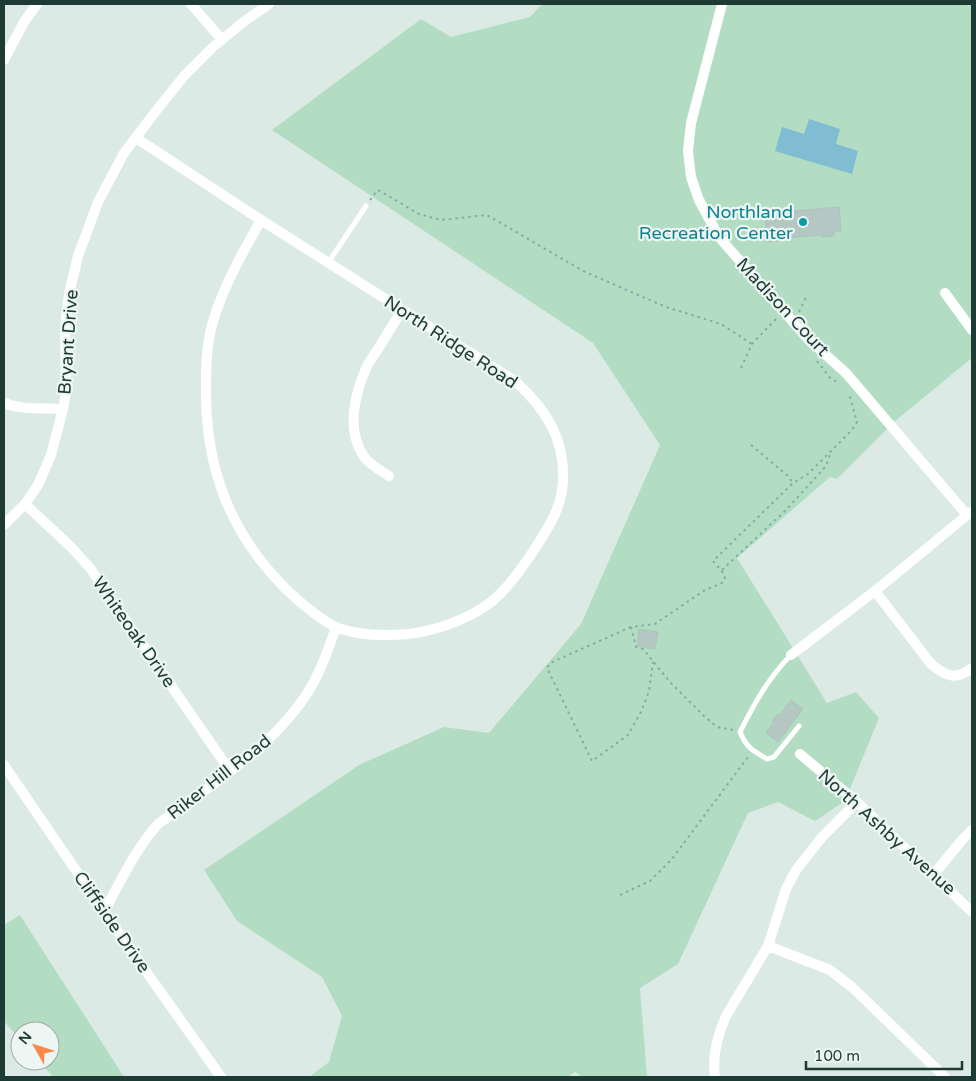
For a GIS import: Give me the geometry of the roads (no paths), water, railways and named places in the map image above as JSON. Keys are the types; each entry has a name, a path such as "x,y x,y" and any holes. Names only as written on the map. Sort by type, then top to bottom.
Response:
{"street":[{"path":"4,60 24,22 37,4"},
{"path":"191,4 222,40"},
{"name":"Bryant Drive","path":"4,525 25,504 38,485 51,455 66,392 66,326 69,294 78,256 98,202 124,154 184,76 222,40 269,4"},
{"name":"Madison Court","path":"722,4 691,123 688,151 691,177 699,200 719,237 808,339 846,373 970,514"},
{"name":"North Ridge Road","path":"136,138 515,382 530,395 546,415 558,440 563,458 563,471 562,494 555,514 530,557 501,593 469,615 435,629 417,633 381,635 336,627"},
{"path":"261,220 228,284 210,331 206,359 206,407 211,454 228,506 255,554 292,595 336,627"},
{"path":"945,292 972,330"},
{"path":"390,476 365,458 354,434 354,421 360,383 368,364 402,310"},
{"path":"4,403 28,408 63,409"},
{"name":"Whiteoak Drive","path":"25,504 71,547 90,568 230,771"},
{"path":"791,655 875,591 970,514"},
{"path":"875,591 931,664 942,673 952,676 965,673 972,668"},
{"name":"Riker Hill Road","path":"104,912 148,835 158,824 249,757 294,712 311,687 322,666 336,627"},
{"name":"North Ashby Avenue","path":"800,754 857,802 972,912"},
{"name":"Cliffside Drive","path":"4,765 104,912 221,1077"},
{"path":"715,1077 715,1048 721,1026 768,946 786,889 796,870 823,836 857,802"},
{"path":"934,874 972,830"},
{"path":"768,946 830,970 853,988 945,1077"}],"lane":[{"path":"328,263 366,206"},
{"path":"791,655 769,680 740,732 744,742 753,751 766,759 774,757 799,726"}],"water":[{"path":"809,119 840,129 836,144 858,151 852,174 775,151 782,127 804,134"}],"place":[{"name":"Northland Recreation Center","path":"803,222"}]}
